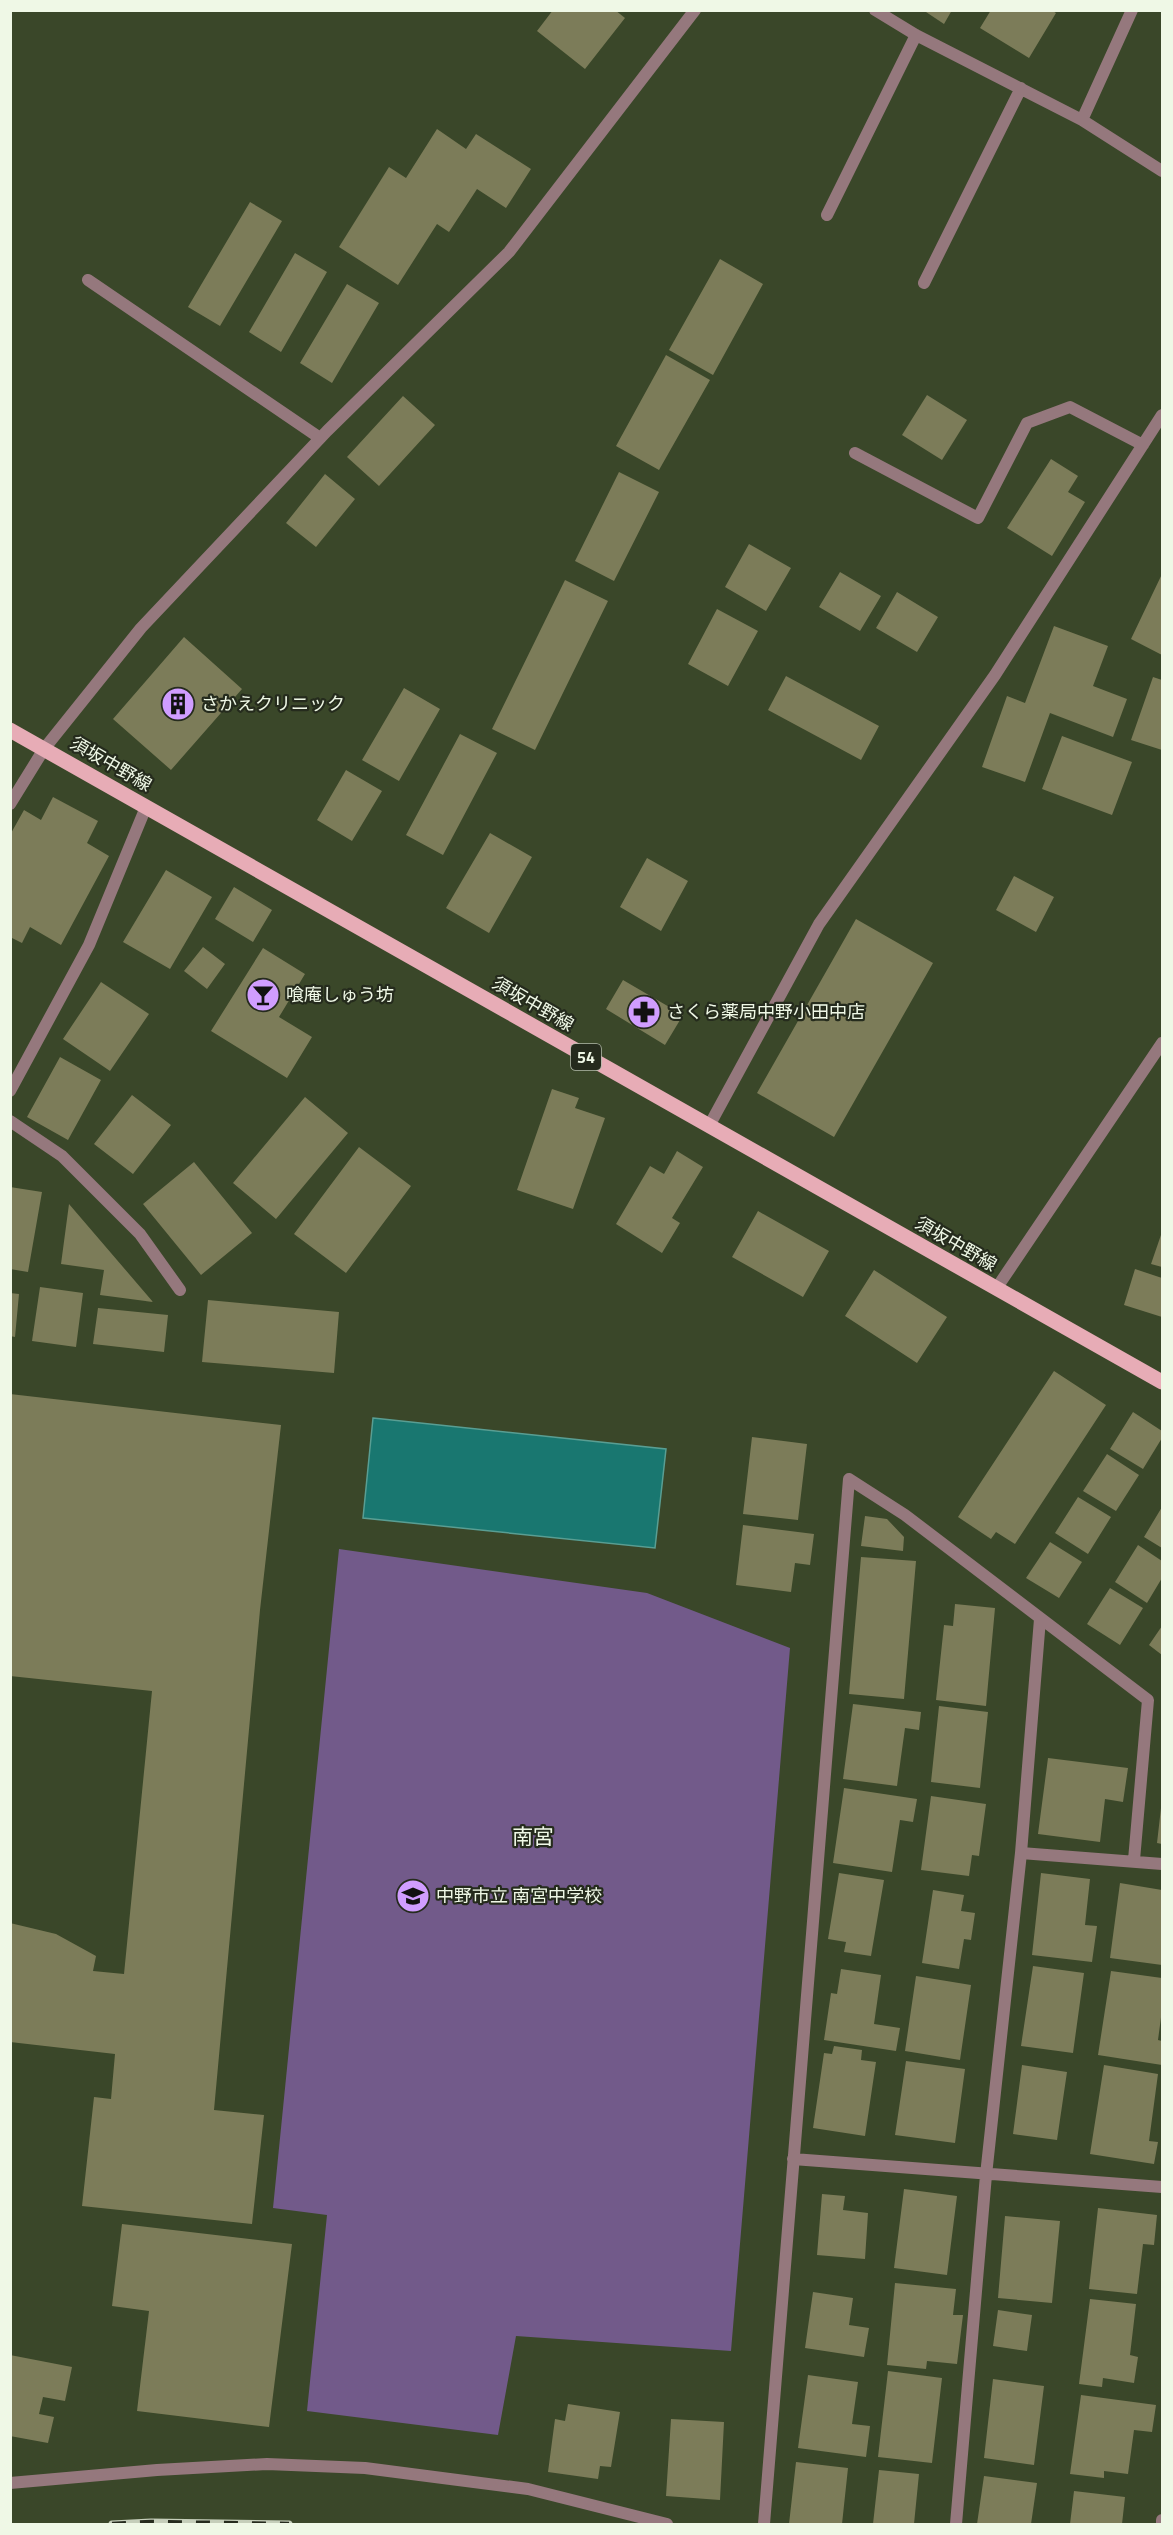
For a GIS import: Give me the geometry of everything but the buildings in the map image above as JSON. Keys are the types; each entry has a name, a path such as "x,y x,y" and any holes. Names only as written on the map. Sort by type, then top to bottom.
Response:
{"main road":[{"name":"須坂中野線","path":"10,730 1162,1382"}],"street":[{"path":"10,804 44,749 141,628 320,438 509,252 695,10"},
{"path":"876,10 916,35 1082,120 1162,171"},
{"path":"1082,120 1132,10"},
{"path":"827,215 916,35"},
{"path":"924,283 1021,88"},
{"path":"88,280 320,438"},
{"path":"855,453 978,518 1027,423 1070,407 1143,445"},
{"path":"709,1126 819,924 994,675 1162,415"},
{"path":"10,1091 89,945 146,807"},
{"path":"996,1289 1162,1043"},
{"path":"10,1121 62,1156 140,1234 180,1290"},
{"path":"764,2524 849,1479 905,1515 1148,1700 1134,1860"},
{"path":"956,2524 986,2175 1021,1853 1040,1619"},
{"path":"1021,1853 1134,1860 1162,1864"},
{"path":"793,2159 1162,2187"},
{"path":"10,2483 157,2470 267,2464 365,2468 528,2489 667,2524"}],"shaded area":[{"path":"339,1549 647,1593 790,1648 731,2351 516,2336 498,2435 307,2411 327,2215 273,2208"}],"water":[{"path":"373,1418 666,1449 655,1548 363,1518"}],"railway":[{"path":"112,2524 151,2522 289,2524"}],"place":[{"name":"さかえクリニック","path":"178,704"},
{"name":"喰庵しゅう坊","path":"263,995"},
{"name":"さくら薬局中野小田中店","path":"644,1012"},
{"name":"中野市立 南宮中学校","path":"413,1896"}],"district":[{"name":"南宮","path":"533,1837"}]}
